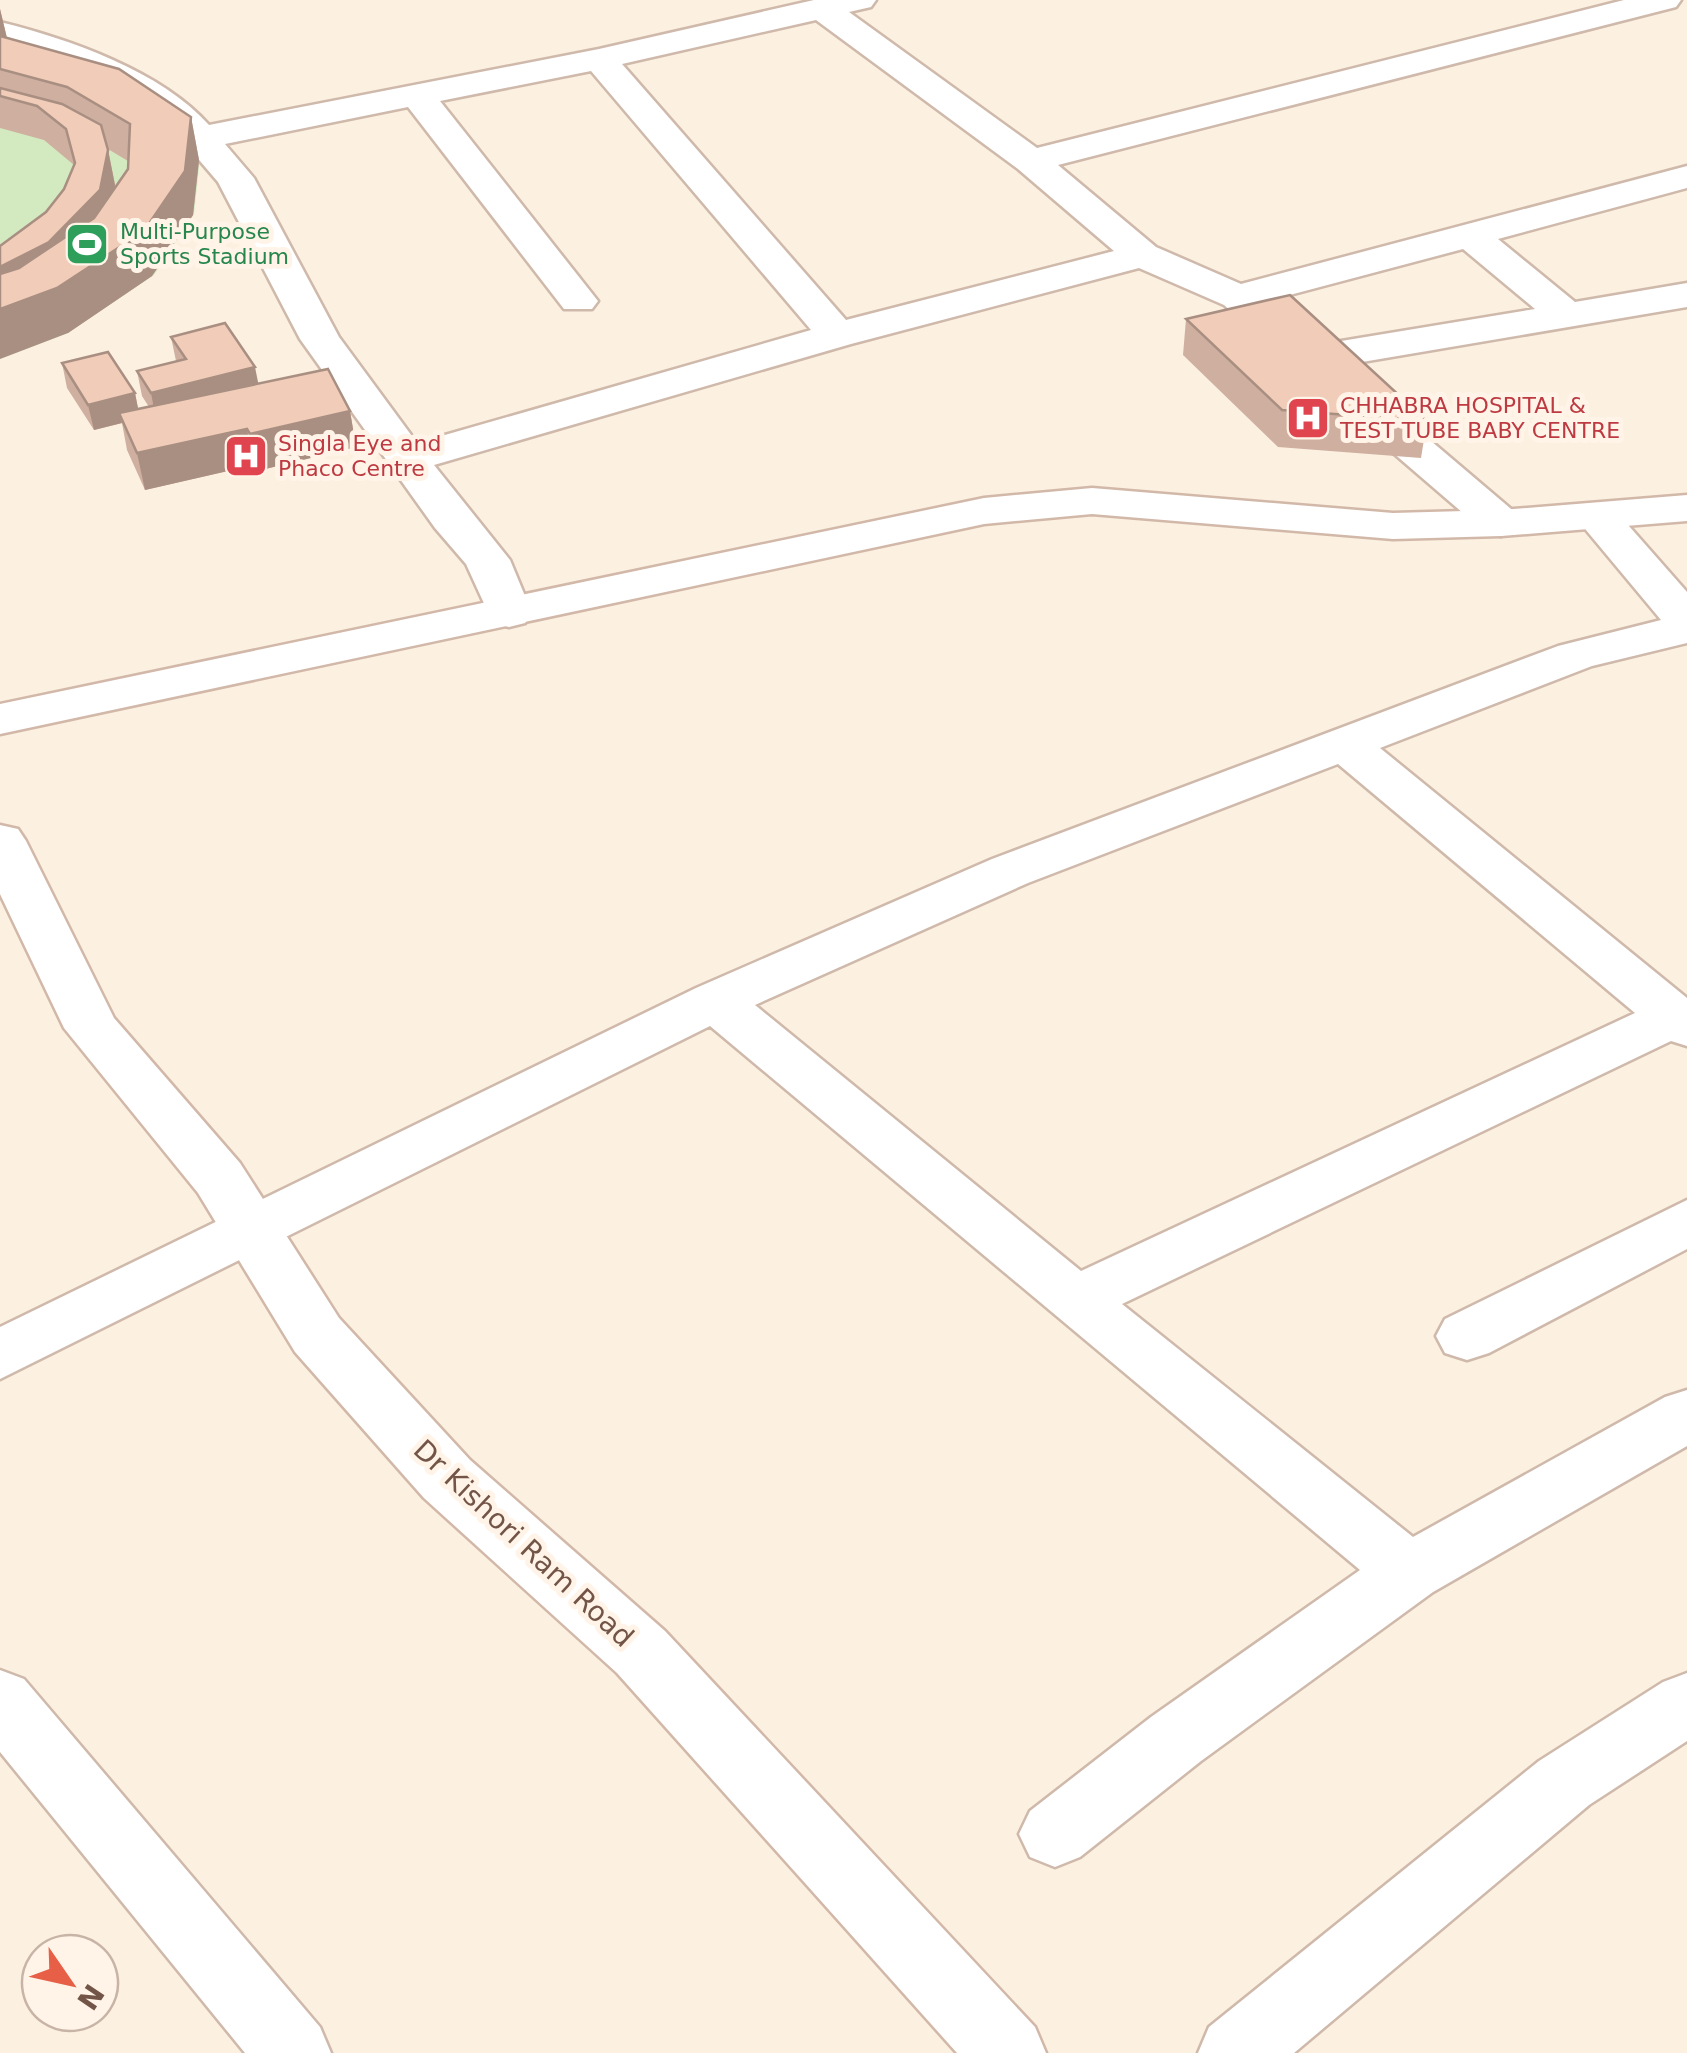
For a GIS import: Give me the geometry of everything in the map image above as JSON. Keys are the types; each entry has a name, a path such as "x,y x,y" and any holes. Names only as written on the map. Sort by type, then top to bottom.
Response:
{"street":[{"path":"200,138 598,59 859,0"},
{"path":"1031,161 1664,0"},
{"path":"822,8 1031,161 1142,255 1238,297 1500,524"},
{"path":"0,32 100,69 177,112 200,138 235,178 320,338 487,560 510,612"},
{"path":"598,59 837,335"},
{"path":"418,96 578,301"},
{"path":"1238,297 1687,177"},
{"path":"1470,235 1564,313"},
{"path":"408,459 837,335 1142,255"},
{"path":"1309,358 1687,295"},
{"path":"0,718 984,511 1092,501 1337,523 1500,524 1687,508"},
{"path":"1598,518 1687,621"},
{"path":"0,1355 715,1000 1010,871 1574,656 1687,629"},
{"path":"1075,1300 1681,1022 1346,745"},
{"name":"Dr Kishori Ram Road","path":"0,841 92,1028 220,1178 317,1335 447,1480 641,1652 1008,2053"},
{"path":"715,1000 1409,1572"},
{"path":"1468,1336 1687,1222"},
{"path":"1055,1834 1176,1739 1409,1572 1687,1415"},
{"path":"0,1700 293,2053"},
{"path":"1236,2053 1564,1783 1687,1703"}],"green space":[{"name":"Multi-Purpose Sports Stadium","path":"0,74 200,159 194,214 154,275 68,333 0,359"}],"building":[{"path":"0,36 119,69 191,117 185,171 144,231 57,288 0,309 0,274 19,268 94,218 128,169 130,124 67,87 0,69"},
{"path":"0,88 62,104 101,125 108,150 100,190 49,242 0,267 0,246 46,212 64,189 75,163 66,129 37,106 0,96"},
{"path":"1290,295 1427,421 1282,410 1186,319"},
{"path":"225,323 255,367 151,393 137,371 186,359 171,337"},
{"path":"108,352 135,393 88,405 62,363"},
{"path":"328,369 350,411 250,434 247,429 137,453 119,413"}],"place":[{"name":"Multi-Purpose Sports Stadium","path":"87,244"},
{"name":"CHHABRA HOSPITAL & TEST TUBE BABY CENTRE","path":"1308,418"},
{"name":"Singla Eye and Phaco Centre","path":"246,456"}]}
